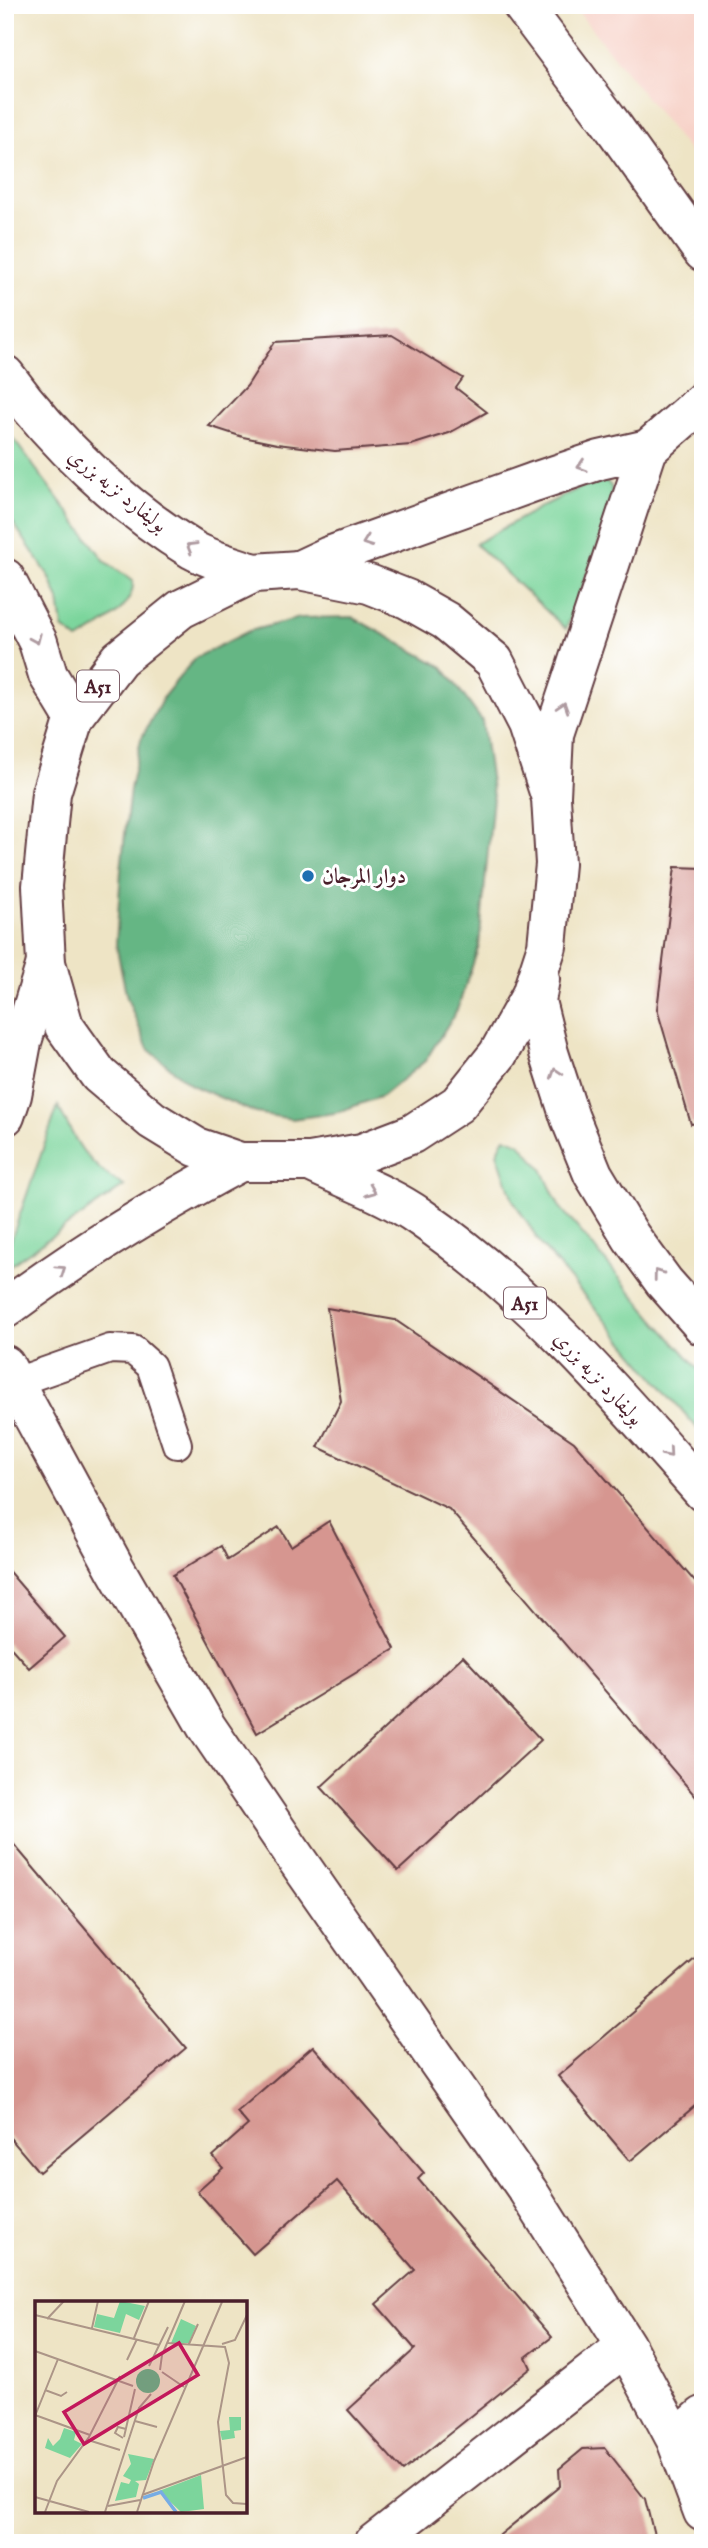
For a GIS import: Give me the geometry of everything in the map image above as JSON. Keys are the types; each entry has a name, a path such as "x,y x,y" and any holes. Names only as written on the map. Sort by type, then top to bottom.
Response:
{"main road":[{"path":"522,5 703,252"},
{"name":"بوليفارد نزيه بزري","path":"5,375 60,441 118,495 195,551 254,573"},
{"path":"299,570 329,556 534,482 600,460 648,449 703,401"},
{"path":"551,798 554,734 648,449"},
{"name":"A51","path":"547,946 531,995 498,1054 458,1104 412,1134 362,1153 310,1162 240,1162 197,1147 152,1120 99,1075 64,1026 46,963 42,886 51,793 74,718 119,659 181,609 254,573 299,570 369,584 407,599 446,621 494,661 527,725 551,798 555,864 547,946 536,1001 549,1053 593,1174 631,1237 664,1282 703,1326"},
{"name":"A51","path":"5,578 38,642 48,676 74,718"},
{"path":"5,1116 12,1095 22,1042 46,963"},
{"path":"5,1309 92,1249 173,1198 240,1162"},
{"name":"بوليفارد نزيه بزري","path":"310,1162 388,1198 419,1216 466,1251 576,1350 703,1492"},
{"path":"10,1374 115,1567 206,1726 528,2191 626,2346 690,2428 703,2512"},
{"path":"374,2543 626,2346"}],"lane":[{"path":"10,1374 110,1349 133,1350 151,1366 177,1444"}],"shaded area":[{"path":"573,5 703,5 703,169 583,18"}],"green space":[{"path":"5,428 105,561 133,581 132,591 122,608 105,623 78,640 63,628 59,600 49,576 5,511"},
{"path":"602,477 611,486 613,505 566,629 475,544"},
{"path":"352,617 443,667 482,721 493,797 479,946 457,1010 425,1061 382,1096 335,1113 292,1119 256,1113 191,1085 148,1049 127,998 116,944 130,789 141,739 164,696 195,658 249,631 300,618"},
{"path":"58,1106 84,1152 101,1170 124,1186 5,1269 5,1257"},
{"path":"505,1137 520,1143 542,1169 559,1206 703,1374 703,1435 542,1246 513,1200 497,1153"}],"building":[{"path":"392,335 463,378 456,388 487,412 449,433 411,445 335,451 277,444 209,426 247,386 275,342"},
{"path":"675,867 703,868 703,1122 691,1124 657,1009"},
{"path":"327,1308 395,1320 574,1442 703,1591 703,1805 449,1509 318,1447 341,1401"},
{"path":"329,1521 395,1649 257,1733 173,1575 221,1546 228,1560 279,1527 291,1546"},
{"path":"5,1567 65,1637 29,1668 5,1641"},
{"path":"463,1656 541,1740 398,1871 321,1787"},
{"path":"5,1834 186,2048 39,2172 5,2132"},
{"path":"703,1952 703,2099 630,2161 558,2076"},
{"path":"313,2046 424,2173 418,2179 552,2337 526,2357 531,2368 403,2471 348,2410 415,2349 376,2304 415,2270 337,2181 253,2254 197,2191 223,2168 213,2156 248,2125 237,2112"},
{"path":"605,2448 645,2499 656,2543 490,2543 560,2486 559,2469 583,2449"}],"place":[{"name":"دوار المرجان","path":"308,876"}]}
